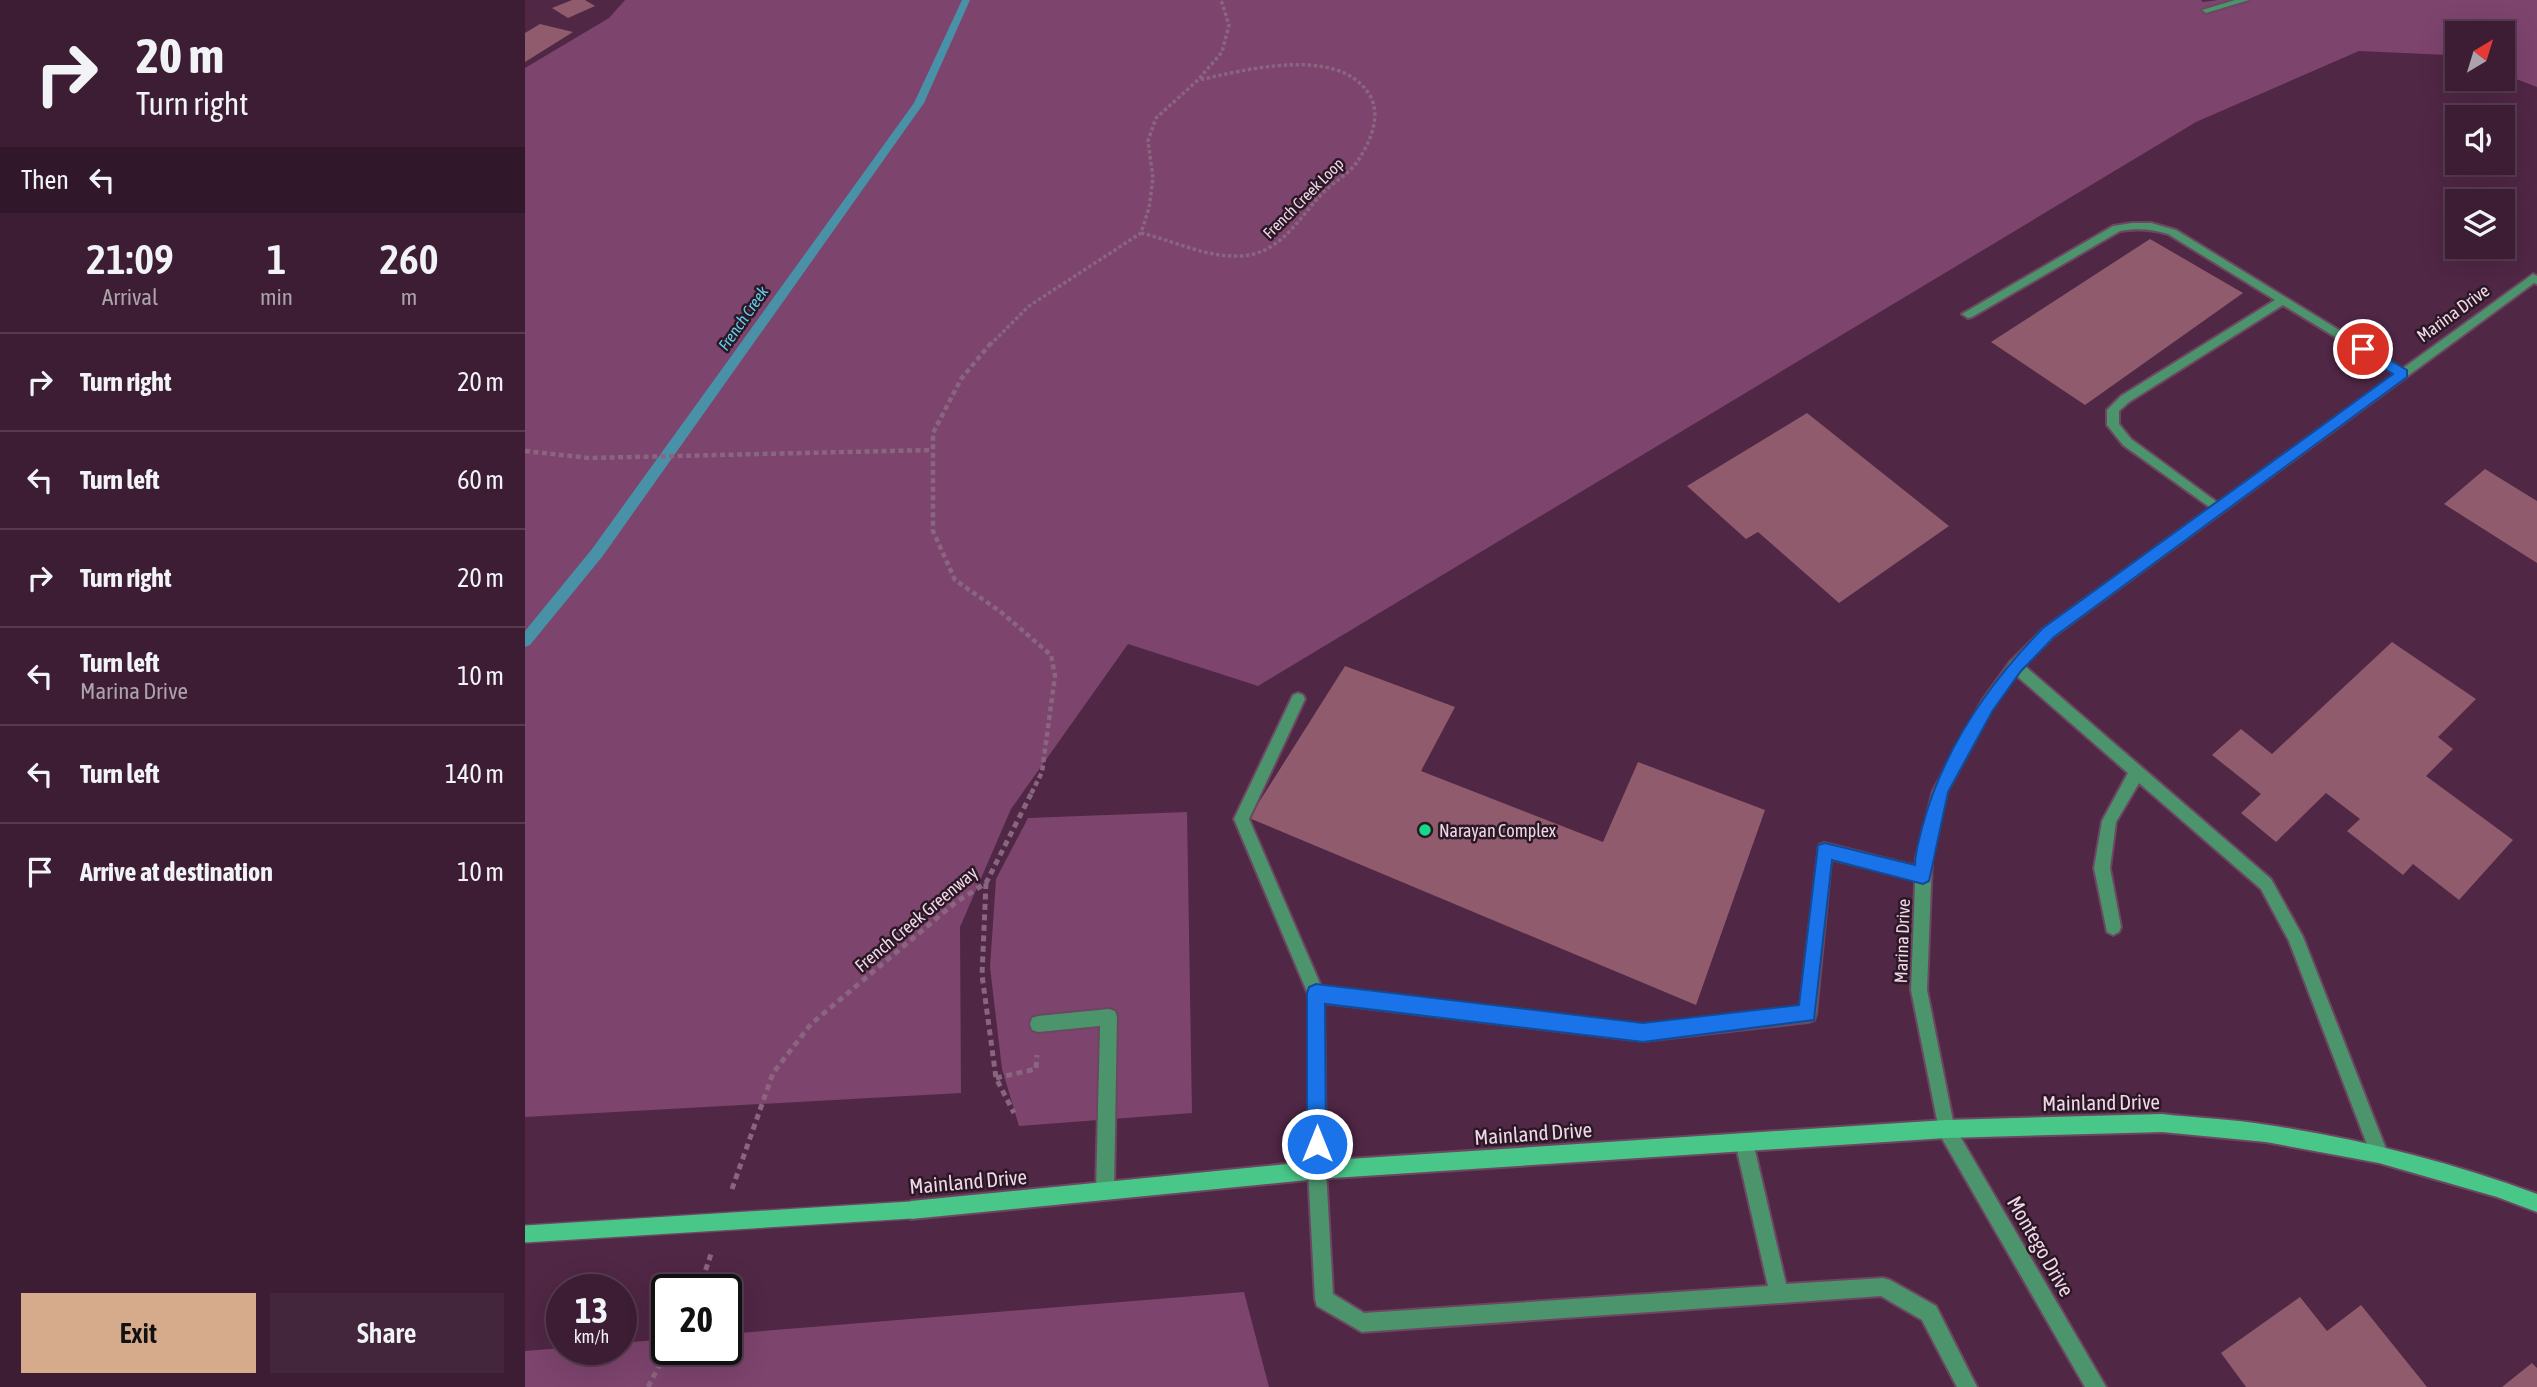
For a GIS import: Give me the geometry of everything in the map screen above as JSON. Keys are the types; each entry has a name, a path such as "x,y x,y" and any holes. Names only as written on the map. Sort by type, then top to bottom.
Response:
{"main road":[{"name":"Mainland Drive","path":"525,1234 911,1210 1317,1170 1946,1129 2162,1123 2266,1133 2379,1154 2497,1188 2537,1203"}],"street":[{"path":"2206,10 2245,0"},
{"path":"1968,314 2117,228 2141,224 2172,232 2403,373"},
{"name":"Marina Drive","path":"1946,1129 1919,990 1924,858 1940,790 1987,705 2015,666 2048,633 2535,279"},
{"path":"2219,508 2127,442 2113,425 2113,410 2126,399 2283,300"},
{"path":"2015,666 2266,884 2295,937 2379,1154"},
{"path":"1298,699 1241,819 1316,993 1317,1170 1324,1299 1362,1323 1883,1287 1929,1313 1967,1387"},
{"path":"2113,927 2102,868 2109,821 2137,772"},
{"path":"1316,993 1643,1033 1808,1014 1825,850 1923,875"},
{"path":"1038,1024 1109,1017 1105,1191"},
{"name":"Montego Drive","path":"1946,1129 2096,1387"},
{"path":"1744,1142 1779,1294"}],"path":[{"path":"1141,233 1151,188 1148,141 1156,118 1198,80 1221,52 1229,25 1221,0"},
{"name":"French Creek Loop","path":"1141,233 1221,256 1251,255 1271,249 1304,218 1320,196 1358,162 1369,142 1376,120 1376,102 1368,90 1351,78 1321,66 1261,68 1198,80"},
{"name":"French Creek Greenway","path":"730,1197 773,1073 811,1024 956,902 986,883 1042,772 1055,676 1051,655 1001,612 955,580 933,531 933,433 961,379 997,336 1029,306 1141,233"},
{"path":"525,451 590,458 932,450"},
{"path":"986,883 982,975 996,1078 1014,1113"},
{"path":"996,1078 1036,1069 1038,1024"},
{"path":"704,1274 712,1250"},
{"path":"648,1387 660,1365"}],"shaded area":[{"path":"625,0 2537,0 2537,87 2515,79 2515,21 2445,21 2445,55 2359,51 2196,122 1258,686 1128,644 1011,809 960,927 961,1093 525,1117 525,68 609,18"},
{"path":"1187,812 1192,1113 1019,1126 1002,1069 990,967 996,879 1028,818"},
{"path":"1244,1292 1269,1387 525,1387 525,1351 546,1349 546,1365 637,1365 637,1342 651,1340 651,1365 742,1365 742,1333"}],"building":[{"path":"572,0 585,0 595,6 568,18 552,8"},
{"path":"540,24 573,32 525,62 525,33"},
{"path":"2150,239 2243,293 2085,405 1991,342"},
{"path":"1807,413 1949,526 1839,603 1758,532 1746,539 1687,486"},
{"path":"2485,469 2537,501 2537,563 2444,504"},
{"path":"2392,642 2476,699 2438,737 2453,749 2426,776 2513,840 2459,900 2413,864 2403,875 2347,831 2360,819 2326,793 2276,842 2241,813 2261,794 2212,755 2241,729 2272,754"},
{"name":"Narayan Complex","path":"1345,666 1455,707 1421,771 1603,842 1638,762 1765,810 1696,1005 1249,818"},
{"path":"2300,1297 2327,1331 2361,1305 2427,1387 2246,1387 2221,1353"},
{"path":"2532,1363 2537,1368 2537,1387 2502,1387"}],"waterway":[{"name":"French Creek","path":"525,641 597,553 919,103 966,0"}],"place":[{"name":"Narayan Complex","path":"1425,830"}],"route":[{"path":"1317,1144 1316,993 1643,1033 1808,1014 1825,850 1923,875 1924,858 1940,790 1987,705 2015,666 2048,633 2403,373 2363,349"}]}
